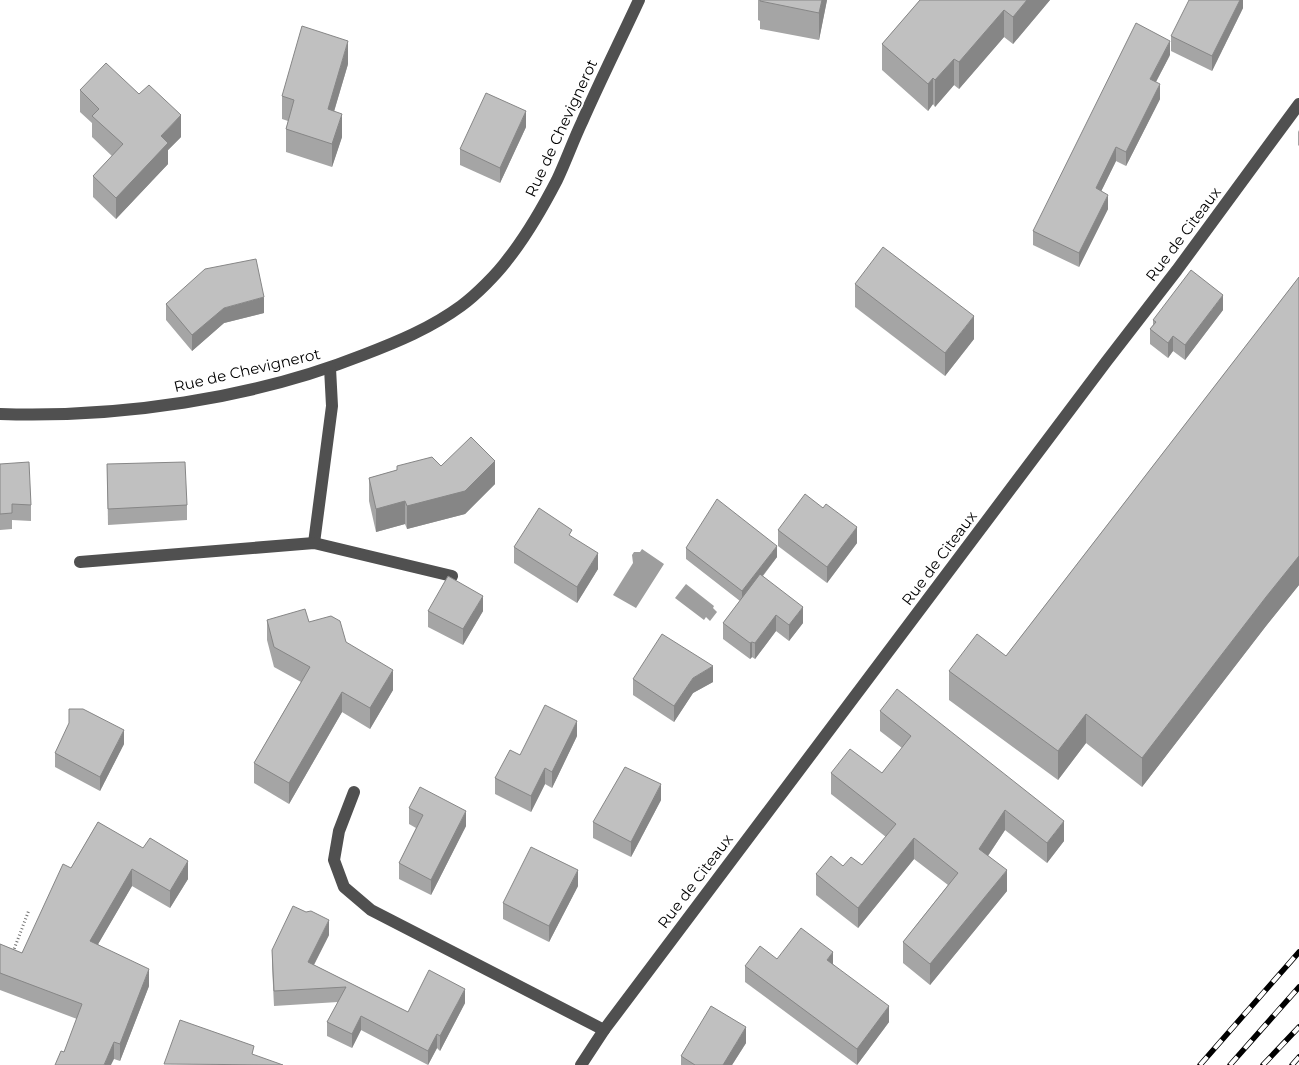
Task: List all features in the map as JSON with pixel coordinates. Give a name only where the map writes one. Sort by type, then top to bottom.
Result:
[{"type":"street","name":"Rue de Chevignerot","points":[[0,414],[92,412],[170,405],[233,394],[330,368],[383,348],[423,330],[462,305],[508,260],[534,220],[557,179],[639,0]]},
{"type":"street","name":"Rue de Citeaux","points":[[581,1065],[604,1030],[1177,270],[1299,104]]},
{"type":"street","points":[[314,543],[332,406],[330,368]]},
{"type":"street","points":[[80,562],[314,543],[452,576]]},
{"type":"street","points":[[354,792],[339,831],[334,860],[344,887],[371,910],[604,1030]]},
{"type":"path","points":[[10,960],[29,910]]},
{"type":"shaded area","points":[[642,549],[664,564],[636,608],[613,595],[633,563],[632,555],[634,552],[640,552]]},
{"type":"shaded area","points":[[686,584],[714,606],[713,608],[717,612],[710,621],[706,617],[704,620],[675,598]]},
{"type":"building","points":[[760,0],[822,0],[819,13]]},
{"type":"building","points":[[920,0],[1027,0],[1013,17],[1004,10],[959,62],[954,59],[935,80],[933,78],[928,84],[882,44]]},
{"type":"building","points":[[1189,0],[1240,0],[1212,56],[1171,36]]},
{"type":"building","points":[[1136,23],[1170,41],[1150,79],[1160,84],[1126,152],[1116,147],[1096,188],[1108,195],[1079,253],[1033,231]]},
{"type":"building","points":[[302,26],[348,41],[328,109],[342,114],[332,144],[286,129],[294,100],[282,96]]},
{"type":"building","points":[[106,63],[139,94],[149,85],[181,115],[161,136],[168,143],[116,198],[93,176],[123,144],[92,116],[99,109],[80,90]]},
{"type":"building","points":[[486,93],[526,111],[500,168],[460,149]]},
{"type":"building","points":[[883,247],[974,316],[945,353],[855,284]]},
{"type":"building","points":[[256,259],[264,297],[224,308],[192,335],[166,304],[205,269]]},
{"type":"building","points":[[1191,270],[1223,295],[1185,345],[1173,336],[1168,343],[1150,329],[1156,322],[1153,320]]},
{"type":"building","points":[[1299,277],[1299,556],[1142,758],[1086,714],[1058,751],[949,671],[977,634],[1006,656]]},
{"type":"building","points":[[471,437],[495,461],[465,491],[407,506],[405,501],[376,509],[369,478],[397,470],[397,466],[432,457],[441,466]]},
{"type":"building","points":[[29,462],[31,505],[12,504],[12,513],[0,514],[0,464]]},
{"type":"building","points":[[185,462],[187,505],[108,509],[107,464]]},
{"type":"building","points":[[805,494],[823,508],[826,504],[857,527],[827,567],[778,530]]},
{"type":"building","points":[[717,499],[777,546],[742,591],[686,548]]},
{"type":"building","points":[[539,508],[572,530],[569,535],[598,553],[577,587],[514,547]]},
{"type":"building","points":[[760,574],[803,607],[789,625],[776,615],[755,643],[750,643],[723,623]]},
{"type":"building","points":[[448,576],[483,596],[463,629],[428,611]]},
{"type":"building","points":[[305,609],[309,622],[331,616],[340,621],[346,642],[393,670],[370,708],[342,692],[289,783],[254,763],[310,667],[274,647],[267,620]]},
{"type":"building","points":[[662,634],[713,666],[693,678],[674,706],[633,679]]},
{"type":"building","points":[[897,689],[1064,821],[1047,843],[1005,810],[979,849],[1007,870],[930,964],[903,942],[958,873],[914,838],[858,908],[816,874],[831,856],[843,866],[851,857],[862,865],[896,824],[831,773],[850,749],[882,773],[911,736],[880,711]]},
{"type":"building","points":[[545,705],[577,721],[552,772],[545,768],[531,796],[495,778],[510,750],[520,755]]},
{"type":"building","points":[[69,709],[83,709],[124,730],[100,777],[55,753],[69,723]]},
{"type":"building","points":[[625,767],[661,784],[631,842],[593,822]]},
{"type":"building","points":[[420,787],[466,811],[431,880],[399,863],[423,815],[409,808]]},
{"type":"building","points":[[98,822],[143,848],[150,838],[188,861],[170,891],[132,869],[90,941],[149,969],[120,1044],[114,1042],[104,1065],[55,1065],[61,1051],[64,1052],[82,1004],[0,973],[0,944],[22,953],[63,864],[71,868]]},
{"type":"building","points":[[531,847],[578,870],[549,926],[503,903]]},
{"type":"building","points":[[293,906],[306,912],[311,911],[329,920],[308,962],[408,1012],[429,970],[465,989],[440,1036],[437,1034],[428,1051],[361,1016],[352,1034],[327,1022],[346,987],[274,991],[272,950]]},
{"type":"building","points":[[801,928],[833,952],[827,960],[889,1006],[857,1049],[745,966],[760,946],[777,959]]},
{"type":"building","points":[[711,1006],[746,1027],[723,1065],[695,1065],[681,1056]]},
{"type":"building","points":[[180,1020],[254,1046],[252,1054],[283,1065],[164,1064]]},
{"type":"railway","points":[[1200,1065],[1299,952]]},
{"type":"railway","points":[[1230,1065],[1299,987]]},
{"type":"railway","points":[[1263,1065],[1299,1027]]},
{"type":"railway","points":[[1292,1065],[1299,1057]]}]
